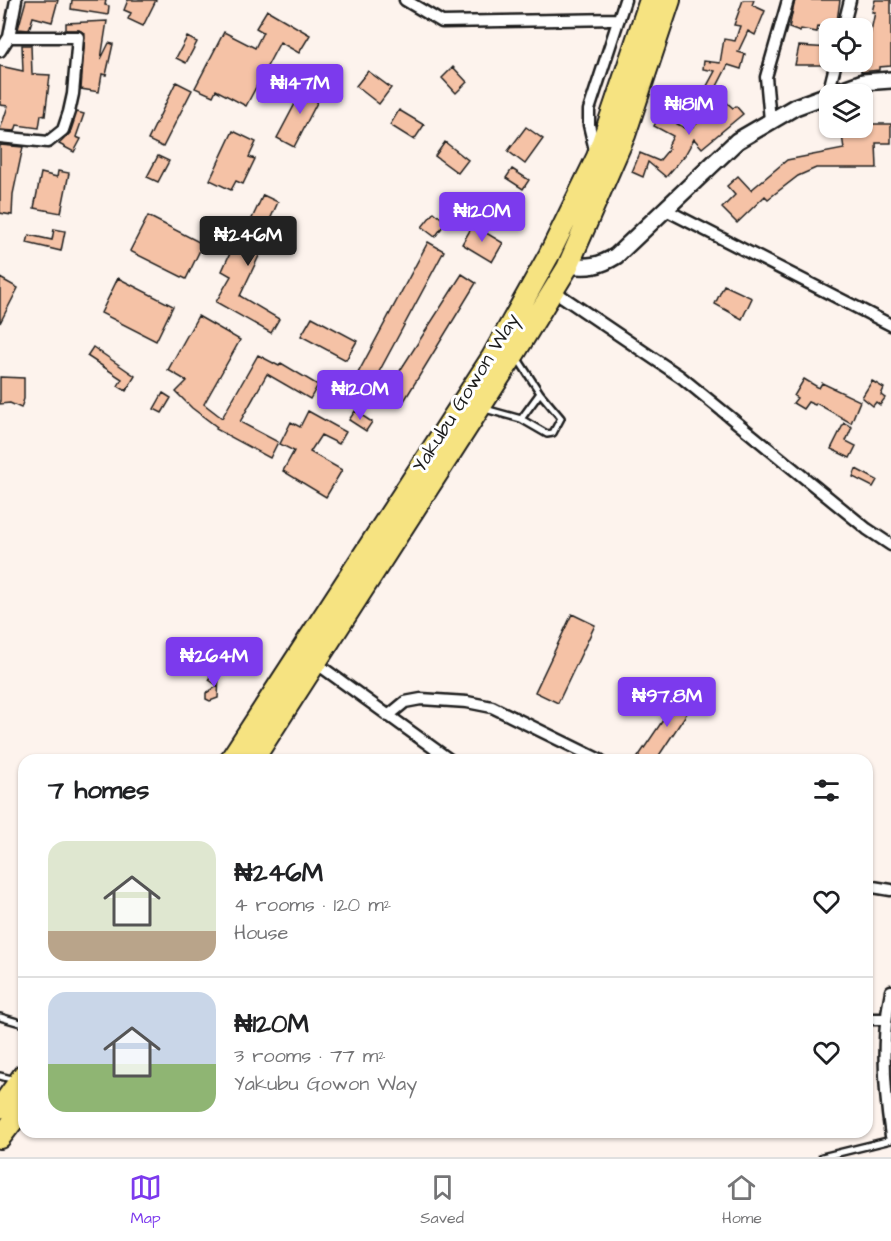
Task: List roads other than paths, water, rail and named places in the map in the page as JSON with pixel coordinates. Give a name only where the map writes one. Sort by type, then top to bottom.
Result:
[{"type":"highway","name":"Yakubu Gowon Way","points":[[234,754],[492,357],[557,241],[597,157],[650,0]]},
{"type":"highway","name":"Yakubu Gowon Way","points":[[257,754],[554,291],[568,265],[624,135],[670,0]]},
{"type":"highway","points":[[332,601],[349,611]]},
{"type":"highway","points":[[0,1108],[18,1083]]},
{"type":"highway","points":[[0,1138],[18,1115]]},
{"type":"street","points":[[0,51],[9,37],[16,0]]},
{"type":"street","points":[[405,0],[442,22],[619,20]]},
{"type":"street","points":[[597,157],[589,125],[589,110],[625,0]]},
{"type":"street","points":[[770,120],[766,77],[788,0]]},
{"type":"street","points":[[846,18],[850,0]]},
{"type":"street","points":[[0,137],[48,142],[63,130],[73,94],[78,37],[9,37]]},
{"type":"street","points":[[857,84],[891,80]]},
{"type":"street","points":[[568,265],[591,267],[602,265],[616,256],[737,141],[770,120],[819,98]]},
{"type":"street","points":[[666,210],[891,325]]},
{"type":"street","points":[[554,291],[681,377],[867,529],[891,545]]},
{"type":"street","points":[[316,663],[442,754]]},
{"type":"street","points":[[388,716],[405,702],[421,699],[483,705],[510,714],[588,754]]},
{"type":"street","points":[[873,887],[891,890]]},
{"type":"street","points":[[891,991],[885,1019],[888,1040],[891,1136]]},
{"type":"street","points":[[873,1019],[885,1019]]},
{"type":"lane","points":[[480,407],[521,419],[547,434],[553,433],[561,418],[540,393],[514,354]]},
{"type":"lane","points":[[521,419],[540,393]]},
{"type":"lane","points":[[0,1017],[18,1022]]},
{"type":"lane","points":[[0,1076],[18,1078]]},
{"type":"lane","points":[[822,1157],[891,1140]]}]
